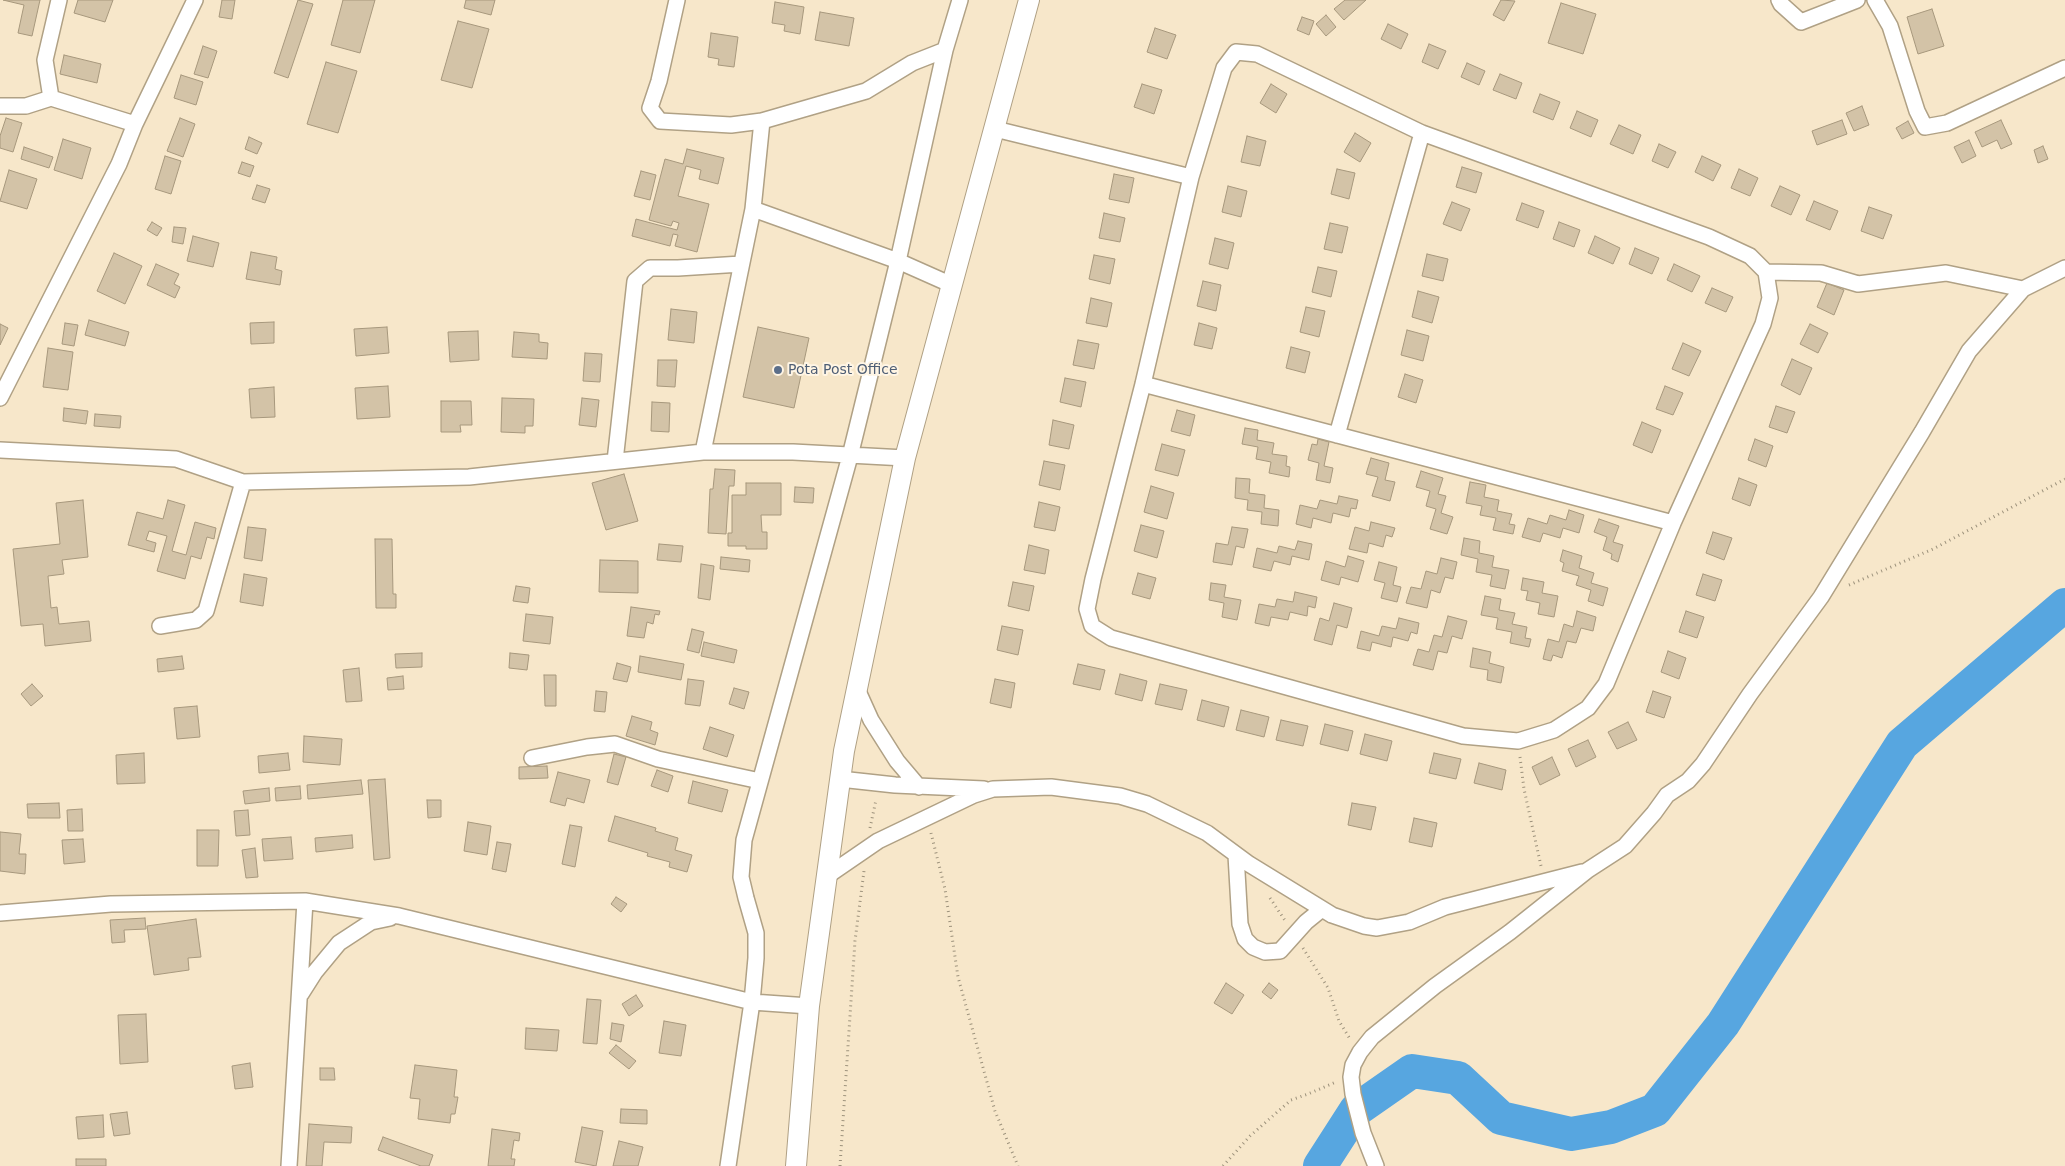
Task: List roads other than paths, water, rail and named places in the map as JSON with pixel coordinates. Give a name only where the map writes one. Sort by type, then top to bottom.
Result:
[{"type":"street","points":[[51,98],[45,60],[59,0]]},
{"type":"street","points":[[0,398],[119,164],[135,124],[195,0]]},
{"type":"street","points":[[677,0],[659,81],[650,108],[660,121],[731,125],[762,120],[866,91],[912,62],[946,50]]},
{"type":"street","points":[[728,1166],[752,1002],[756,933],[741,877],[744,840],[850,456],[898,261],[946,50],[960,0]]},
{"type":"street","points":[[796,1166],[809,1006],[840,779],[857,689],[905,458],[1029,0]]},
{"type":"street","points":[[1779,0],[1801,22],[1857,0]]},
{"type":"street","points":[[1875,0],[1890,26],[1917,111],[1925,127],[1947,123],[2065,68]]},
{"type":"street","points":[[1236,52],[1257,54],[1422,133],[1709,236],[1750,256],[1766,272],[1770,298],[1763,324],[1673,523],[1606,684],[1588,708],[1554,730],[1518,741],[1463,736],[1112,638],[1092,626],[1087,609],[1191,177],[1224,68],[1236,52]]},
{"type":"street","points":[[0,106],[26,106],[51,98],[135,124]]},
{"type":"street","points":[[703,452],[752,209],[762,120]]},
{"type":"street","points":[[995,129],[1191,177]]},
{"type":"street","points":[[1337,435],[1422,133]]},
{"type":"street","points":[[752,209],[898,261],[952,285]]},
{"type":"street","points":[[615,461],[635,281],[650,268],[741,264]]},
{"type":"street","points":[[1376,1166],[1356,1110],[1351,1077],[1352,1065],[1360,1052],[1372,1037],[1394,1019],[1510,932],[1588,870],[1625,846],[1667,795],[1688,781],[1703,764],[1766,672],[1821,597],[1969,351],[2023,289],[2064,268]]},
{"type":"street","points":[[1766,272],[1821,272],[1858,284],[1946,273],[2023,289]]},
{"type":"street","points":[[1142,384],[1673,523]]},
{"type":"street","points":[[0,450],[176,459],[243,482],[469,477],[703,452],[794,452],[905,458]]},
{"type":"street","points":[[160,626],[196,620],[206,611],[243,482]]},
{"type":"street","points":[[857,689],[872,720],[896,761],[919,787]]},
{"type":"street","points":[[532,758],[587,746],[615,744],[658,759],[760,781]]},
{"type":"street","points":[[840,779],[919,787],[993,789],[1051,787],[1120,796],[1147,804],[1207,833],[1236,855],[1332,915],[1364,926],[1377,928],[1409,922],[1445,907],[1588,870]]},
{"type":"street","points":[[827,876],[878,841],[974,795],[993,789]]},
{"type":"street","points":[[1236,855],[1240,924],[1246,939],[1253,946],[1265,952],[1280,951],[1306,922],[1322,909]]},
{"type":"street","points":[[0,913],[111,904],[306,901],[399,916],[752,1002],[809,1006]]},
{"type":"street","points":[[289,1166],[306,901]]},
{"type":"street","points":[[300,996],[339,943],[371,922],[399,916]]},
{"type":"waterway","points":[[1320,1166],[1356,1110],[1412,1071],[1458,1078],[1501,1118],[1571,1134],[1611,1127],[1655,1110],[1723,1024],[1902,744],[2065,605]]},
{"type":"place","name":"Pota Post Office","points":[[778,370]]}]
